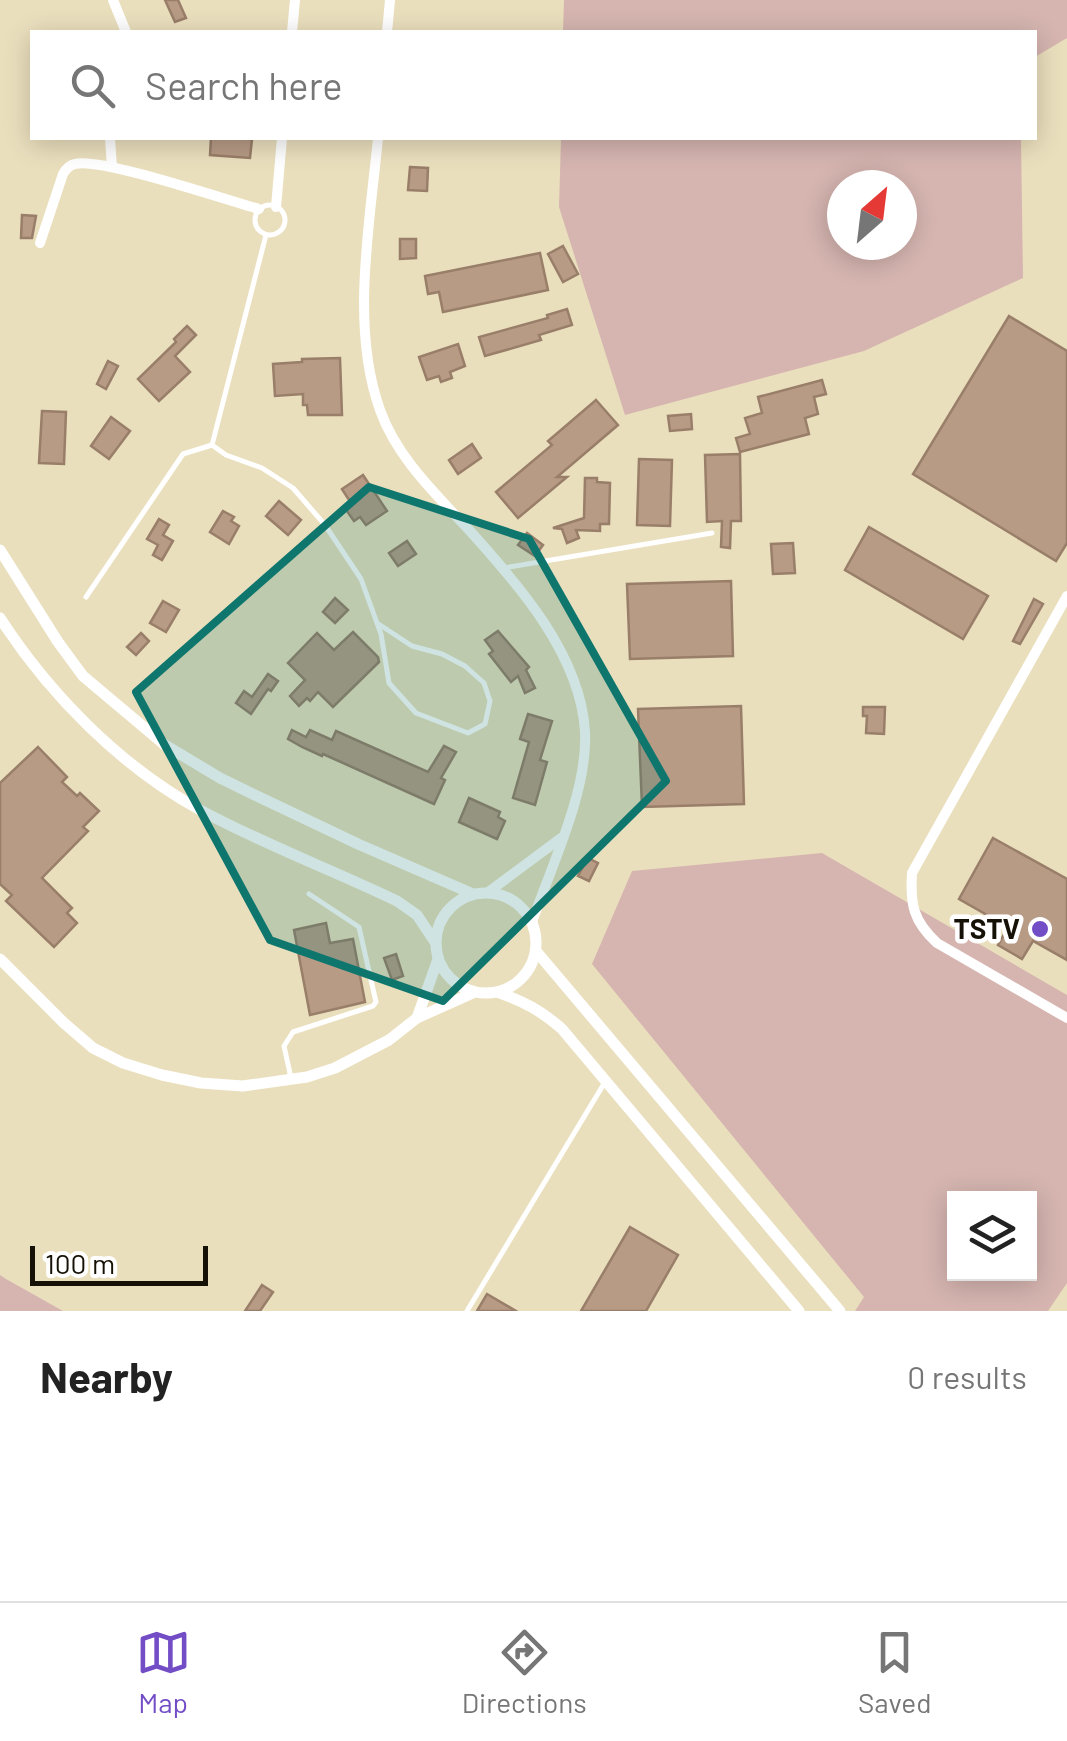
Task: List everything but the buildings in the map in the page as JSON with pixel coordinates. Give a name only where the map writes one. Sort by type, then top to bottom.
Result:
[{"type":"street","points":[[113,0],[125,30]]},
{"type":"street","points":[[292,30],[295,0]]},
{"type":"street","points":[[387,30],[390,0]]},
{"type":"street","points":[[110,140],[112,167]]},
{"type":"street","points":[[276,206],[282,140]]},
{"type":"street","points":[[378,140],[365,330],[380,410],[396,444],[418,475],[504,568],[559,644],[577,694],[585,732],[576,797],[532,922]]},
{"type":"street","points":[[40,244],[62,174],[76,163],[112,167],[259,209]]},
{"type":"street","points":[[0,550],[84,676],[165,745],[233,785],[358,844],[480,893],[513,900],[524,909],[532,922],[536,951],[523,978],[497,992]]},
{"type":"street","points":[[1067,596],[912,873],[911,890],[916,917],[937,943],[1067,1018]]},
{"type":"street","points":[[0,618],[57,696],[144,772],[200,810],[397,900],[417,915],[435,942]]},
{"type":"street","points":[[562,837],[480,893],[458,900],[446,911],[435,942],[438,959],[459,986],[524,1001],[562,1030],[799,1311]]},
{"type":"street","points":[[536,951],[840,1311]]},
{"type":"street","points":[[0,958],[93,1048],[123,1063],[201,1083],[243,1086],[291,1080],[335,1068],[389,1040],[417,1018],[475,992]]},
{"type":"street","points":[[417,1018],[438,959]]},
{"type":"lane","points":[[276,206],[284,216],[283,226],[276,234],[266,234],[257,228],[254,218],[259,209],[276,206]]},
{"type":"lane","points":[[212,446],[266,234]]},
{"type":"lane","points":[[86,598],[183,454],[212,446],[262,468],[292,488],[324,525],[361,579],[377,623],[390,683],[416,713],[468,733],[485,724],[490,701],[484,683],[466,666],[412,646],[377,623]]},
{"type":"lane","points":[[504,568],[712,533]]},
{"type":"lane","points":[[291,1080],[284,1046],[293,1032],[376,1002],[359,927],[309,894]]},
{"type":"lane","points":[[467,1311],[605,1082]]},
{"type":"highlighted area","points":[[369,487],[529,539],[666,781],[443,1001],[270,940],[136,692]]},
{"type":"shaded area","points":[[564,0],[1067,0],[1067,38],[1037,56],[1037,30],[563,30]]},
{"type":"shaded area","points":[[561,140],[1021,140],[1023,278],[864,351],[625,415],[559,207]]},
{"type":"shaded area","points":[[822,853],[1067,995],[1067,1283],[1048,1311],[855,1311],[864,1297],[592,964],[632,871]]},
{"type":"shaded area","points":[[0,1275],[6,1279],[63,1311],[0,1311]]},
{"type":"place","name":"TSTV","points":[[1040,929]]}]
